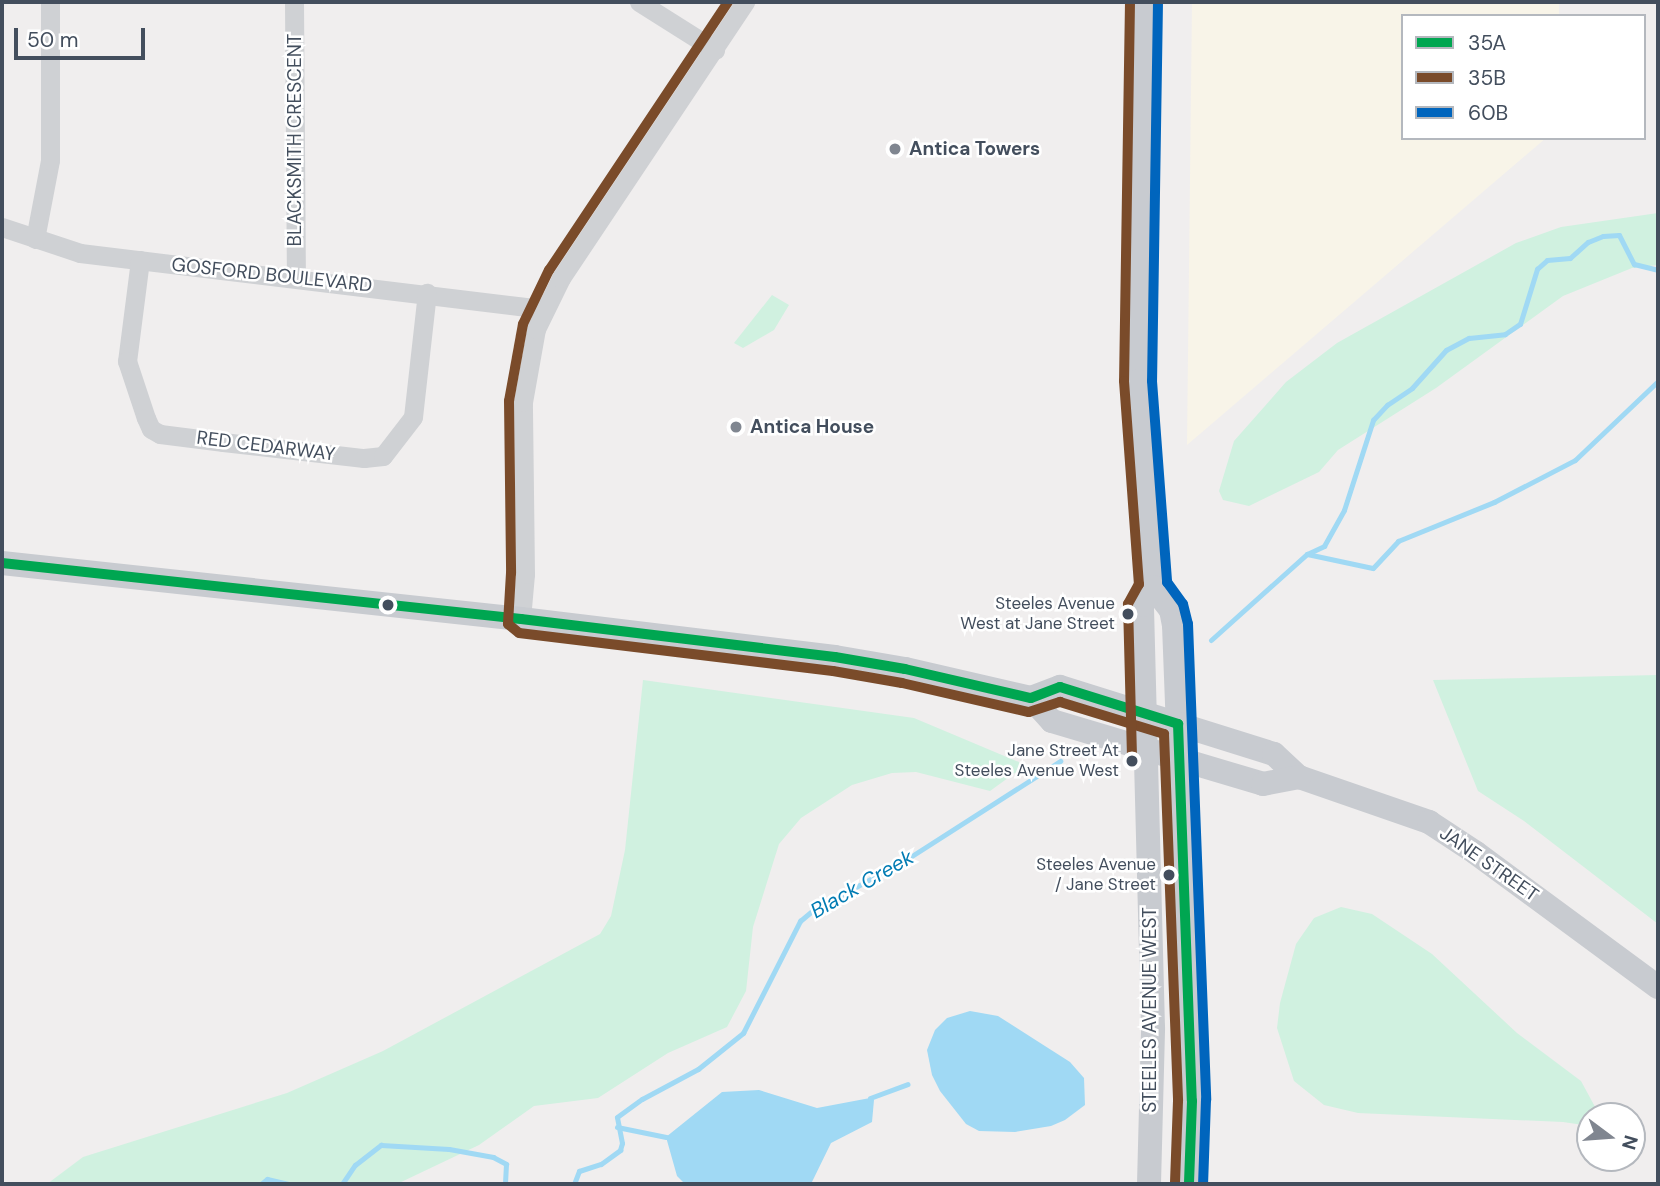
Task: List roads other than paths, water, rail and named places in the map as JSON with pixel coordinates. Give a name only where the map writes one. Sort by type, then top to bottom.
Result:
[{"type":"main road","name":"STEELES AVENUE WEST","points":[[1144,2],[1138,381],[1153,586],[1171,610],[1174,625],[1192,1101],[1189,1184]]},
{"type":"main road","name":"JANE STREET","points":[[2,563],[521,619],[835,657],[905,669],[1031,698],[1060,687],[1274,754],[1299,777],[1429,822],[1488,861],[1658,987]]},
{"type":"main road","name":"STEELES AVENUE WEST","points":[[1149,1184],[1153,1028],[1142,605],[1153,586]]},
{"type":"main road","points":[[1031,698],[1052,721],[1263,784],[1299,777]]},
{"type":"street","points":[[35,239],[50,160],[50,2]]},
{"type":"street","name":"BLACKSMITH CRESCENT","points":[[294,2],[296,278]]},
{"type":"street","points":[[639,2],[715,50]]},
{"type":"street","points":[[521,619],[525,574],[523,402],[536,329],[561,278],[745,2]]},
{"type":"street","name":"GOSFORD BOULEVARD","points":[[2,227],[80,253],[545,309]]},
{"type":"street","name":"RED CEDARWAY","points":[[140,260],[127,361],[151,429],[160,434],[223,442],[364,458],[383,456],[413,417],[427,293]]},
{"type":"water","points":[[970,1011],[998,1016],[1070,1062],[1084,1078],[1085,1105],[1065,1120],[1051,1126],[1015,1132],[979,1131],[966,1124],[940,1091],[932,1075],[927,1050],[935,1030],[947,1018]]},
{"type":"water","points":[[759,1090],[817,1108],[870,1098],[874,1100],[872,1122],[831,1143],[811,1184],[685,1184],[677,1176],[666,1137],[722,1092]]},
{"type":"waterway","name":"Black Creek","points":[[1211,640],[1307,554],[1324,546],[1344,510],[1373,420],[1387,405],[1412,388],[1446,350],[1469,338],[1505,334],[1520,324],[1537,269],[1547,260],[1570,258],[1588,242],[1603,236],[1619,235],[1634,264],[1658,270]]},
{"type":"waterway","points":[[1307,554],[1373,568],[1398,541],[1494,502],[1575,460],[1658,381]]},
{"type":"waterway","name":"Black Creek","points":[[574,1184],[579,1171],[601,1164],[620,1150],[622,1143],[617,1117],[642,1099],[698,1069],[743,1033],[800,921],[812,911],[907,859],[1060,761]]},
{"type":"waterway","points":[[870,1098],[908,1084]]},
{"type":"waterway","points":[[617,1127],[666,1137]]},
{"type":"waterway","name":"Black Creek","points":[[342,1184],[355,1165],[381,1145],[449,1149],[493,1157],[506,1164],[505,1184]]},
{"type":"waterway","name":"Black Creek","points":[[261,1184],[267,1179],[289,1184]]},
{"type":"place","name":"Antica Towers","points":[[895,149]]},
{"type":"place","name":"Antica House","points":[[736,427]]},
{"type":"place","name":"Steeles Avenue West at Jane Street","points":[[1128,614]]},
{"type":"place","name":"Jane Street At Steeles Avenue West","points":[[1132,761]]},
{"type":"place","name":"Steeles Avenue / Jane Street","points":[[1169,875]]}]
